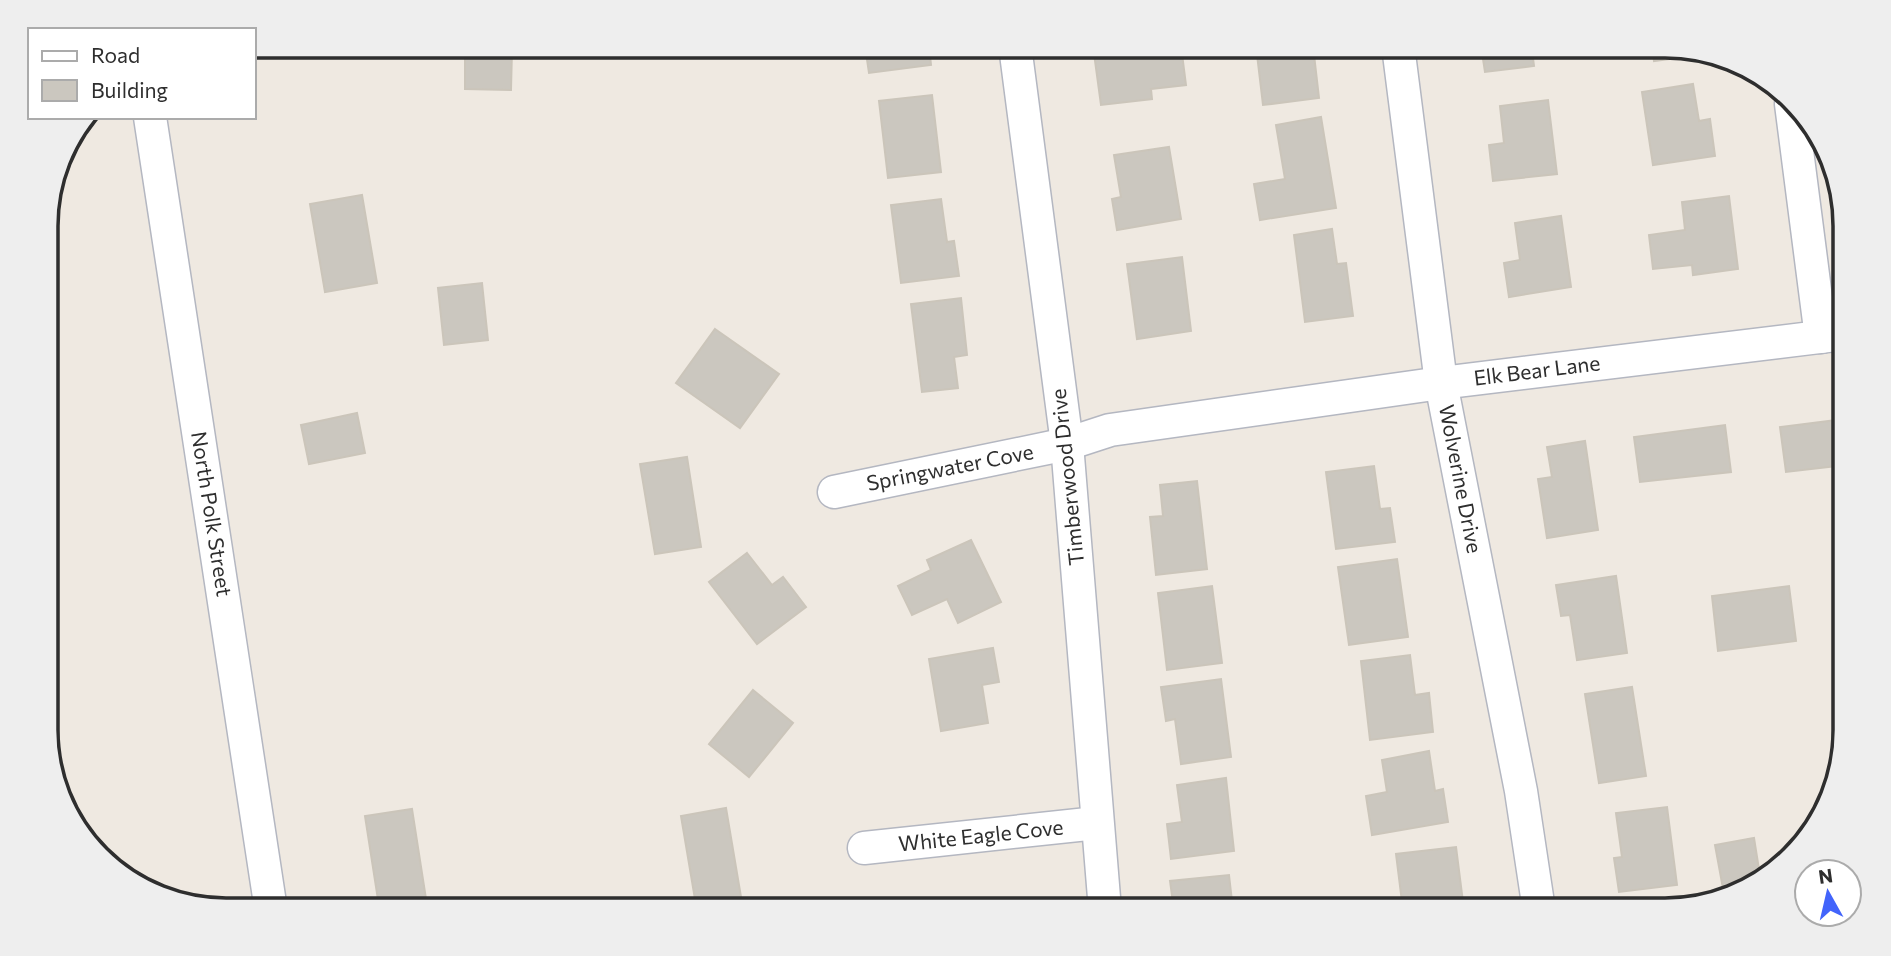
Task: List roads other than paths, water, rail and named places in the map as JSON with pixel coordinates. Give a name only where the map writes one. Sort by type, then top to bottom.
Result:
[{"type":"street","name":"Timberwood Drive","points":[[1017,58],[1067,444],[1104,898]]},
{"type":"street","name":"Wolverine Drive","points":[[1400,58],[1441,383],[1521,792],[1537,898]]},
{"type":"street","points":[[1793,117],[1833,336]]},
{"type":"street","name":"North Polk Street","points":[[150,119],[269,898]]},
{"type":"street","name":"Elk Bear Lane","points":[[1067,444],[1110,430],[1441,383],[1833,336]]},
{"type":"street","name":"Springwater Cove","points":[[834,492],[1067,444]]},
{"type":"street","name":"White Eagle Cove","points":[[864,848],[1097,823]]}]
